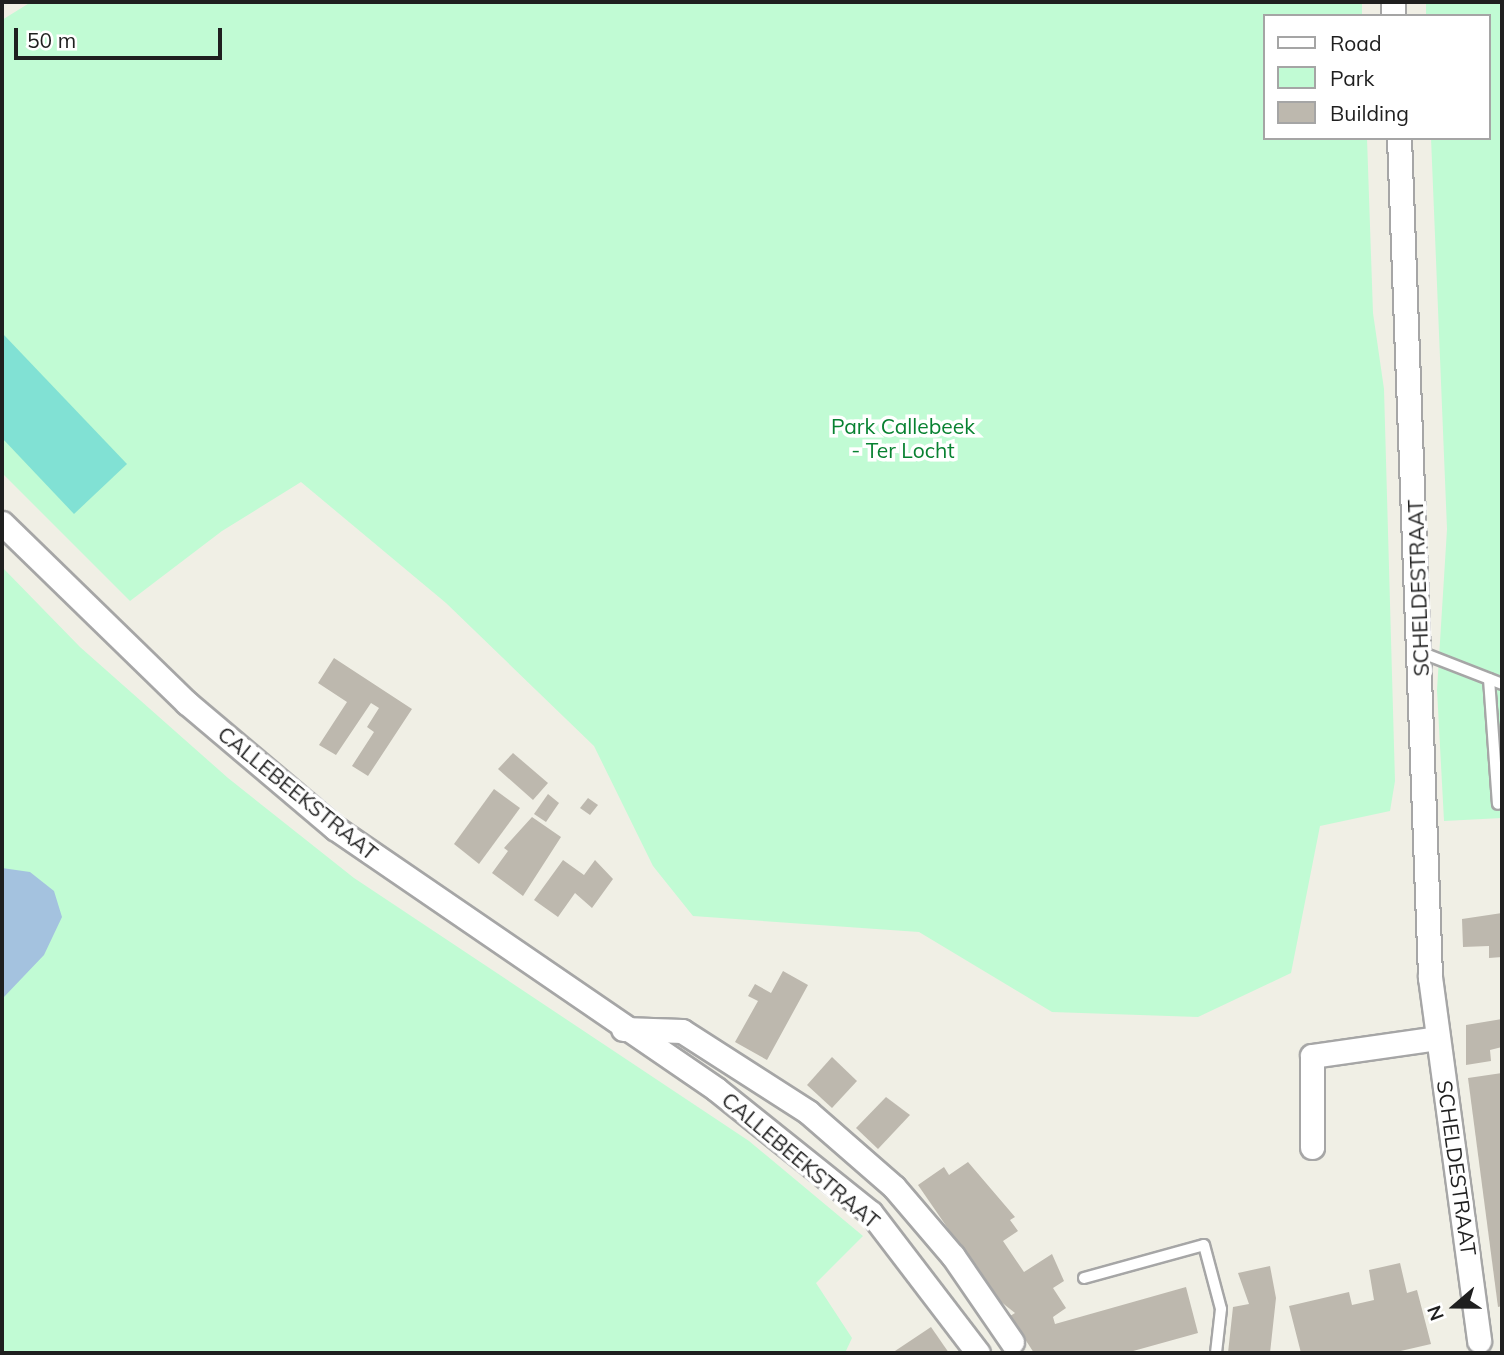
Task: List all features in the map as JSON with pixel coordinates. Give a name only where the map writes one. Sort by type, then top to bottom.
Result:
[{"type":"street","name":"SCHELDESTRAAT","points":[[1399,140],[1430,977],[1480,1349]]},
{"type":"street","name":"CALLEBEEKSTRAAT","points":[[2,523],[252,761],[335,828],[623,1029],[716,1089],[871,1213],[978,1353]]},
{"type":"street","name":"CALLEBEEKSTRAAT","points":[[623,1029],[682,1031],[808,1112],[894,1187],[953,1256],[1012,1342]]},
{"type":"street","points":[[1312,1147],[1312,1056],[1438,1038]]},
{"type":"lane","points":[[1420,652],[1502,684]]},
{"type":"lane","points":[[1489,679],[1498,804]]},
{"type":"lane","points":[[1084,1278],[1204,1245],[1221,1309],[1216,1353]]},
{"type":"green space","name":"Park Callebeek - Ter Locht","points":[[31,2],[1362,2],[1362,14],[1262,14],[1262,140],[1367,140],[1373,313],[1384,389],[1395,781],[1390,811],[1320,826],[1291,973],[1198,1017],[1052,1012],[919,932],[693,916],[653,866],[594,746],[446,603],[301,482],[222,531],[130,601],[2,473],[2,20]]},
{"type":"green space","points":[[1426,2],[1502,2],[1502,818],[1444,821],[1437,690],[1447,529],[1431,140],[1490,140],[1490,14],[1426,14]]},
{"type":"green space","points":[[2,567],[80,647],[228,778],[354,878],[749,1141],[863,1236],[816,1283],[852,1338],[845,1353],[2,1353]]},
{"type":"shaded area","points":[[4,335],[127,464],[74,514],[2,438]]},
{"type":"shaded area","points":[[2,868],[30,872],[54,891],[62,917],[44,955],[3,998],[2,1014]]},
{"type":"building","points":[[334,658],[412,709],[368,776],[352,766],[374,732],[367,727],[379,708],[371,703],[336,755],[319,745],[347,702],[318,683]]},
{"type":"building","points":[[513,753],[548,783],[533,800],[498,769]]},
{"type":"building","points":[[494,789],[520,808],[479,864],[454,844]]},
{"type":"building","points":[[548,794],[559,803],[546,822],[534,814]]},
{"type":"building","points":[[588,798],[598,805],[590,815],[580,808]]},
{"type":"building","points":[[532,817],[561,837],[523,896],[492,873],[508,851],[504,848]]},
{"type":"building","points":[[563,860],[584,875],[595,860],[613,879],[592,908],[575,893],[558,917],[534,900]]},
{"type":"building","points":[[1502,913],[1502,957],[1489,958],[1489,946],[1463,947],[1462,919]]},
{"type":"building","points":[[783,971],[808,985],[767,1060],[735,1042],[758,1001],[748,996],[755,984],[771,993]]},
{"type":"building","points":[[1502,1019],[1502,1047],[1490,1050],[1491,1061],[1466,1065],[1466,1025]]},
{"type":"building","points":[[832,1057],[857,1081],[832,1108],[807,1085]]},
{"type":"building","points":[[1502,1073],[1502,1306],[1498,1307],[1468,1078]]},
{"type":"building","points":[[886,1097],[910,1115],[878,1149],[856,1128]]},
{"type":"building","points":[[968,1162],[1015,1217],[1010,1220],[1018,1231],[1003,1241],[1024,1272],[1052,1254],[1064,1281],[1053,1288],[1066,1308],[1053,1317],[1055,1324],[1186,1287],[1198,1333],[1126,1353],[1034,1353],[1010,1316],[1015,1313],[995,1297],[918,1185],[944,1167],[949,1175]]},
{"type":"building","points":[[1400,1263],[1407,1293],[1417,1290],[1431,1344],[1392,1353],[1301,1353],[1289,1306],[1349,1292],[1352,1305],[1374,1300],[1369,1270]]},
{"type":"building","points":[[1270,1266],[1276,1298],[1270,1353],[1228,1353],[1233,1307],[1249,1304],[1238,1273]]},
{"type":"building","points":[[931,1327],[949,1353],[892,1353]]}]
